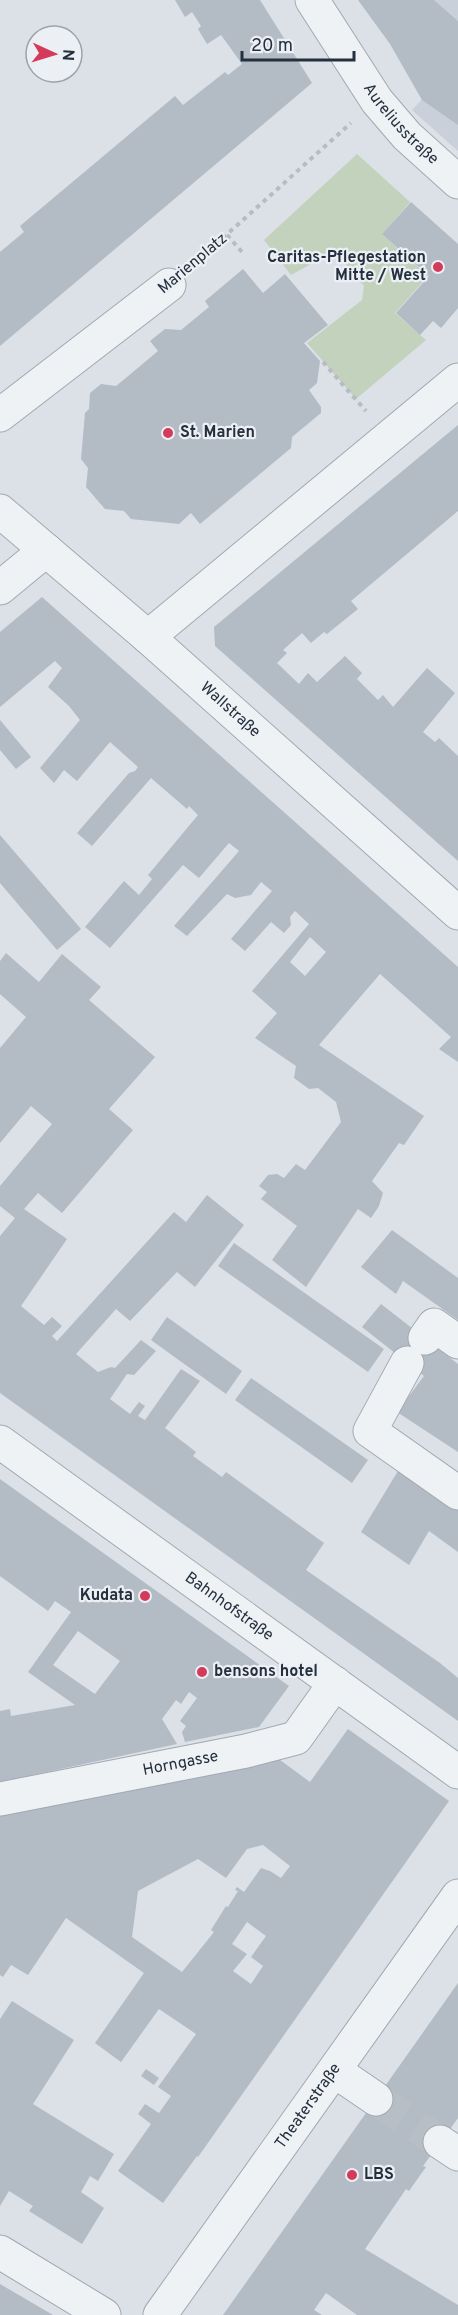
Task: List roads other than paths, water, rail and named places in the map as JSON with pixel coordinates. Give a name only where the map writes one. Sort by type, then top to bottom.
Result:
[{"type":"street","name":"Aureliusstraße","points":[[312,0],[376,101],[406,136],[458,182]]},
{"type":"street","name":"Marienplatz","points":[[0,415],[169,285]]},
{"type":"street","points":[[148,637],[458,380]]},
{"type":"street","name":"Wallstraße","points":[[0,511],[148,637],[458,913]]},
{"type":"street","points":[[0,588],[46,550]]},
{"type":"street","points":[[458,1342],[434,1325],[416,1350],[370,1431],[458,1493]]},
{"type":"street","name":"Bahnhofstraße","points":[[0,1442],[458,1772]]},
{"type":"street","name":"Horngasse","points":[[0,1799],[246,1751],[296,1738],[334,1683]]},
{"type":"street","name":"Theaterstraße","points":[[160,2315],[458,1896]]},
{"type":"street","points":[[335,2071],[376,2099]]},
{"type":"street","points":[[0,2252],[104,2315]]},
{"type":"tunnel","points":[[376,2099],[440,2142]]},
{"type":"place","name":"Caritas-Pflegestation Mitte / West","points":[[438,267]]},
{"type":"place","name":"St. Marien","points":[[168,433]]},
{"type":"place","name":"Kudata","points":[[145,1596]]},
{"type":"place","name":"bensons hotel","points":[[202,1672]]},
{"type":"place","name":"LBS","points":[[352,2175]]}]
